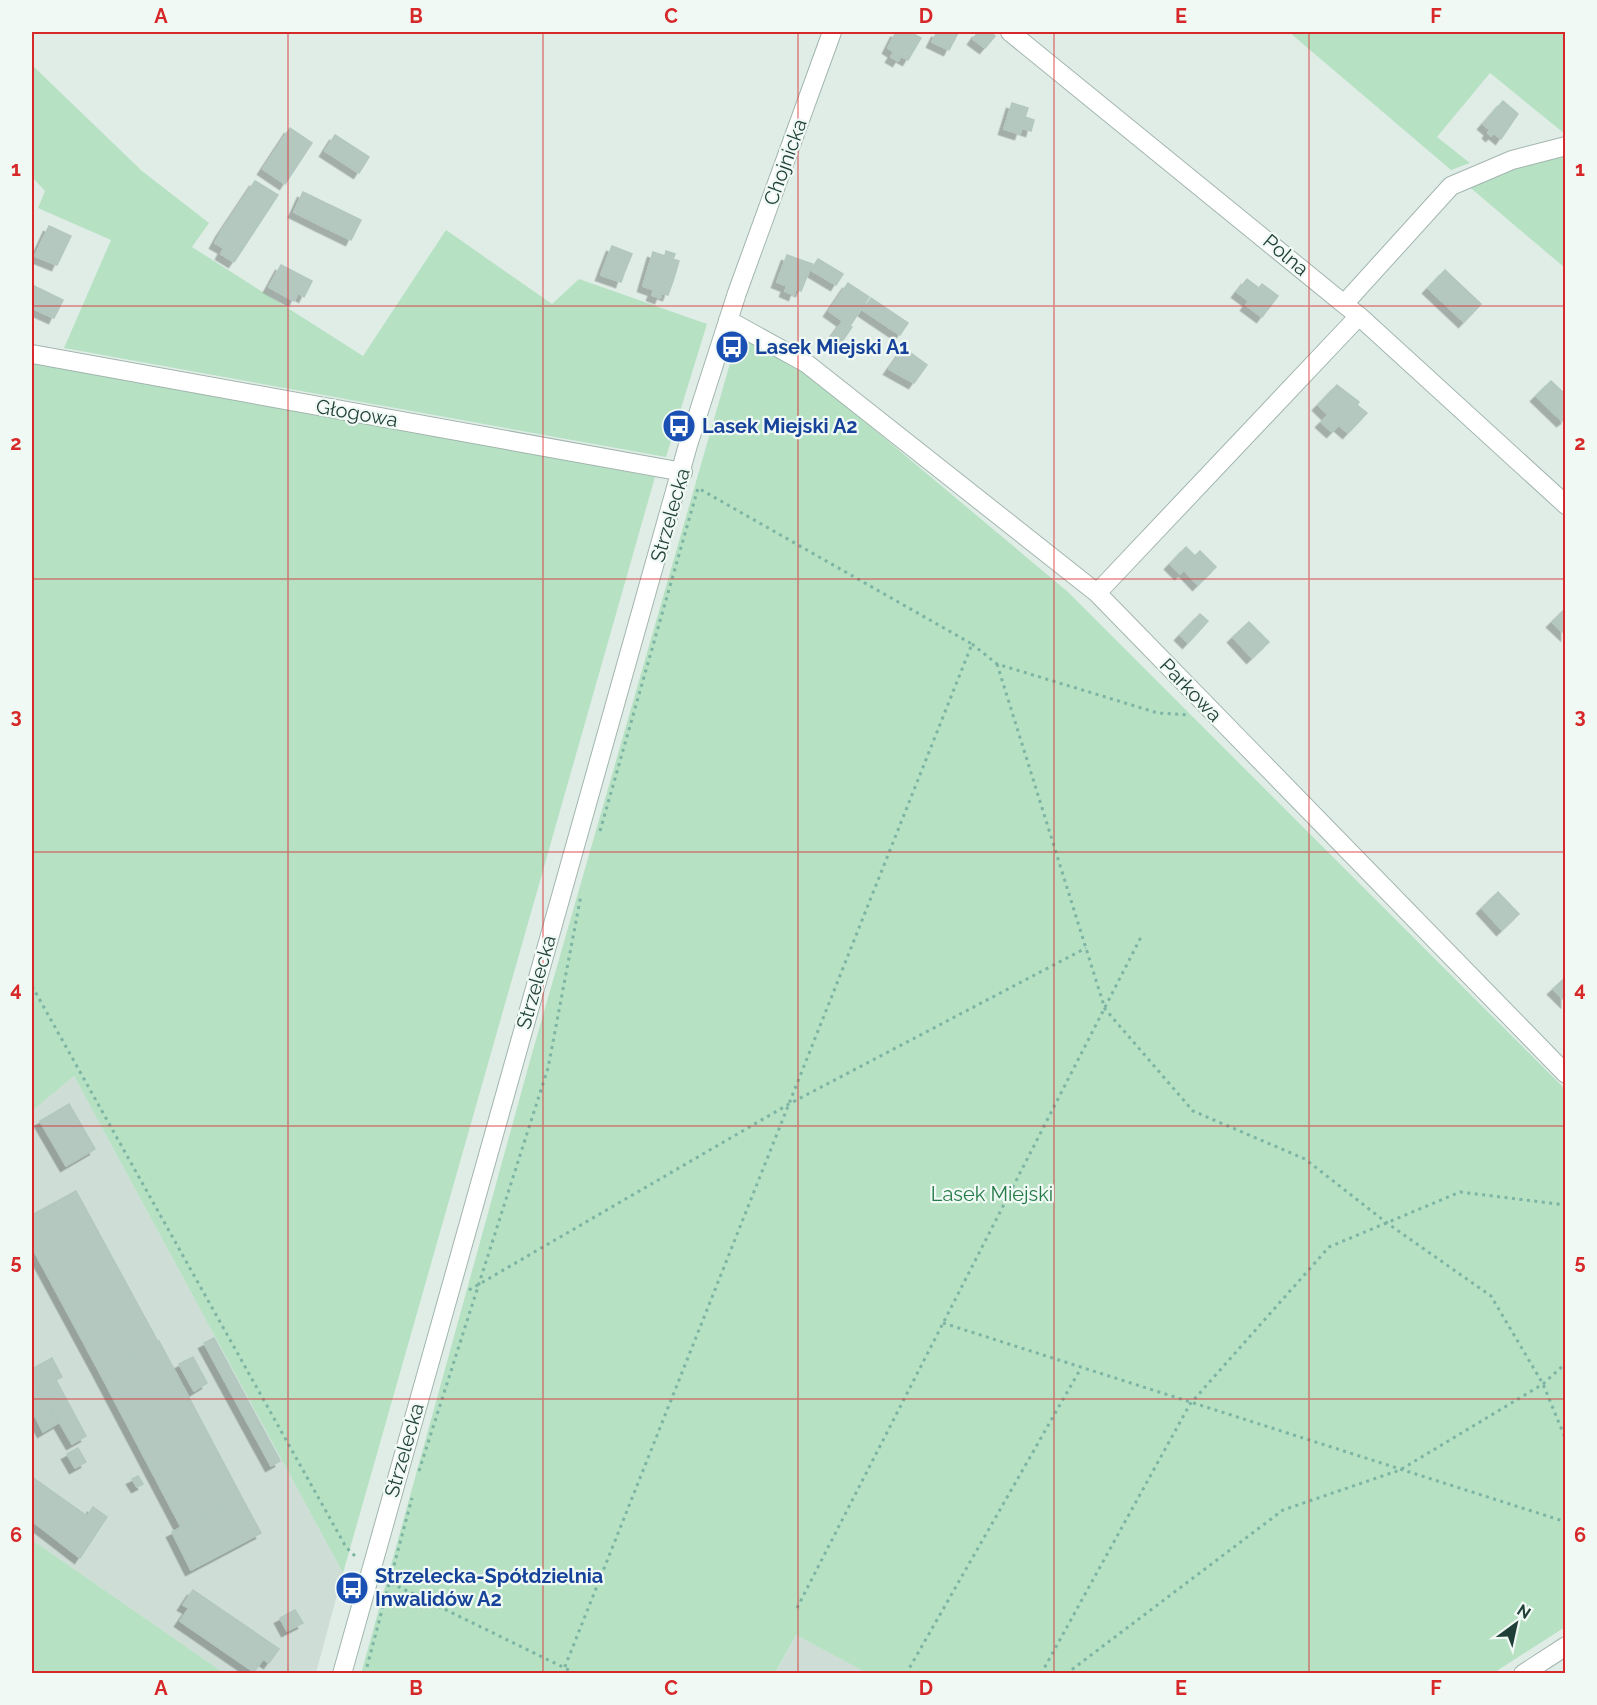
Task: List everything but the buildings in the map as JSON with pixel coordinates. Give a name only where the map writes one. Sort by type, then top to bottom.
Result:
[{"type":"street","name":"Chojnicka","points":[[737,293],[832,32]]},
{"type":"street","name":"Polna","points":[[1010,32],[1344,303]]},
{"type":"street","points":[[1566,146],[1512,160],[1452,186],[1344,303],[1566,505]]},
{"type":"street","name":"Strzelecka","points":[[342,1674],[683,472],[688,445],[737,293]]},
{"type":"street","points":[[1097,593],[1359,316]]},
{"type":"street","name":"Parkowa","points":[[728,320],[806,363],[1097,593],[1566,1074]]},
{"type":"street","name":"Głogowa","points":[[32,354],[683,472]]},
{"type":"street","points":[[1524,1674],[1566,1646]]},
{"type":"path","points":[[599,833],[698,488],[972,644],[997,664],[1158,714],[1215,716]]},
{"type":"path","points":[[562,1674],[972,644]]},
{"type":"path","points":[[997,664],[1105,1009],[1193,1111],[1305,1160],[1491,1296],[1543,1384],[1566,1440]]},
{"type":"path","points":[[419,1473],[548,1068],[582,891]]},
{"type":"path","points":[[797,1608],[1141,937]]},
{"type":"path","points":[[446,1303],[789,1104],[1086,948]]},
{"type":"path","points":[[32,986],[346,1547],[369,1575],[390,1583],[577,1674]]},
{"type":"path","points":[[1041,1674],[1190,1404],[1329,1247],[1460,1192],[1566,1205]]},
{"type":"path","points":[[943,1323],[1190,1404],[1566,1522]]},
{"type":"path","points":[[1066,1674],[1283,1510],[1400,1470],[1543,1384],[1566,1363]]},
{"type":"path","points":[[906,1674],[1081,1368]]},
{"type":"path","points":[[365,1674],[412,1496]]},
{"type":"shaded area","points":[[74,1076],[343,1573],[316,1673],[224,1673],[32,1540],[32,1111]]},
{"type":"shaded area","points":[[796,1635],[867,1673],[775,1674]]},
{"type":"green space","points":[[1289,32],[1565,32],[1565,134],[1490,73],[1437,137],[1470,163],[1451,170]]},
{"type":"green space","points":[[32,65],[142,171],[209,223],[192,247],[363,356],[446,230],[552,304],[579,279],[707,324],[666,457],[64,348],[111,240],[38,208],[45,191],[32,177]]},
{"type":"green space","points":[[1565,154],[1565,268],[1466,184]]},
{"type":"green space","name":"Lasek Miejski","points":[[739,332],[802,369],[1068,592],[1565,1089],[1565,1627],[1492,1674],[867,1673],[796,1635],[775,1673],[361,1674],[531,1057]]},
{"type":"green space","points":[[32,359],[655,477],[343,1573],[74,1076],[32,1111]]},
{"type":"green space","points":[[32,1540],[224,1673],[32,1673]]},
{"type":"place","name":"Lasek Miejski A1","points":[[732,347]]},
{"type":"place","name":"Lasek Miejski A2","points":[[679,426]]},
{"type":"place","name":"Strzelecka-Spółdzielnia Inwalidów A2","points":[[352,1588]]}]
